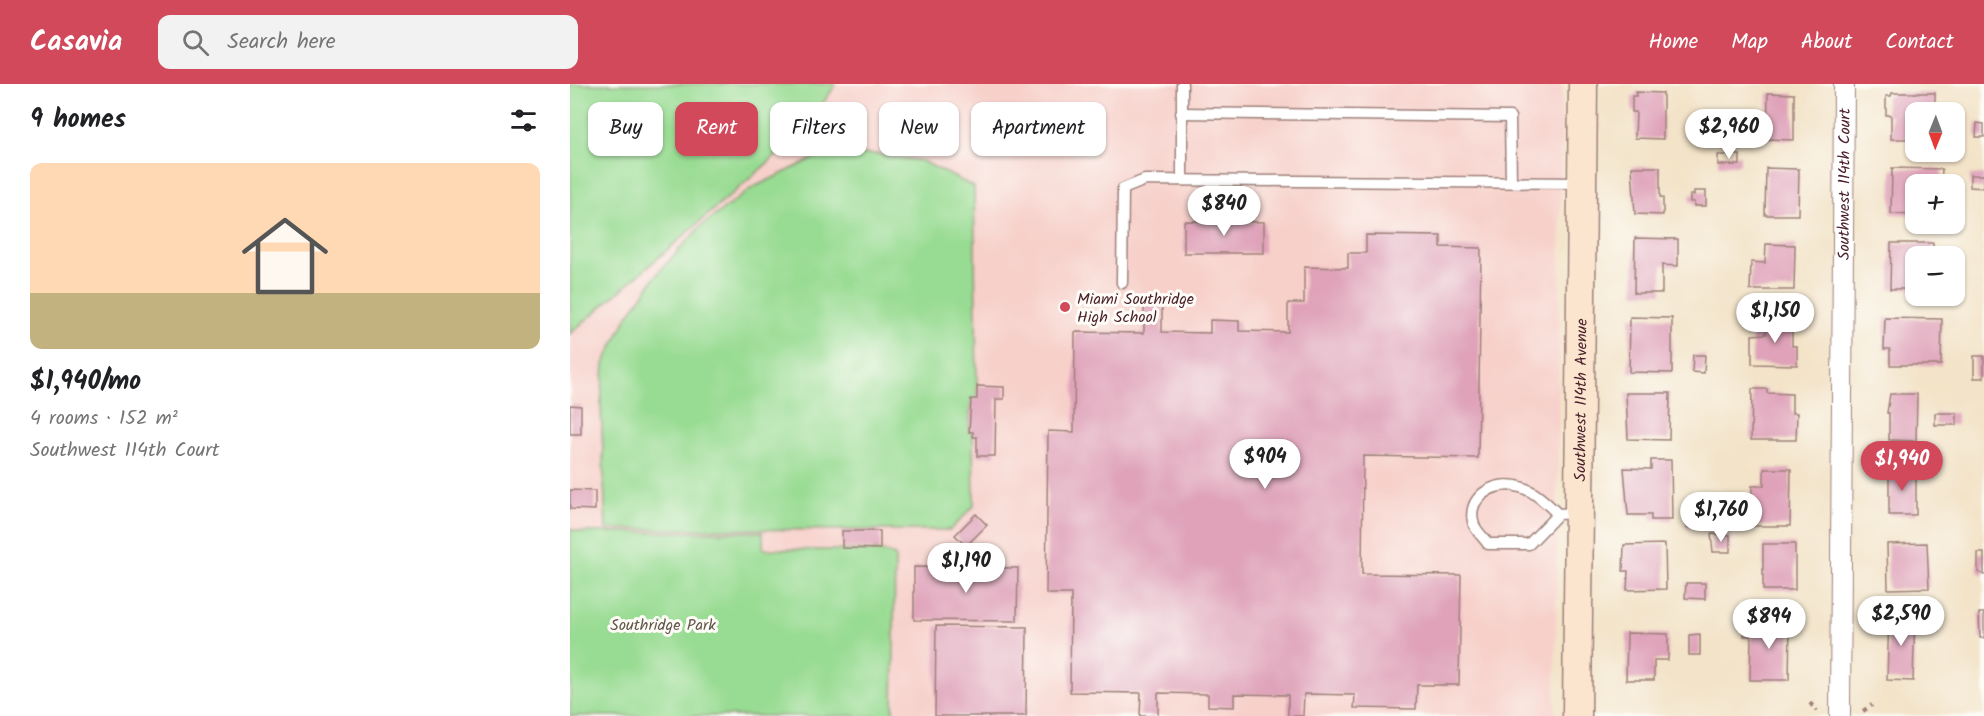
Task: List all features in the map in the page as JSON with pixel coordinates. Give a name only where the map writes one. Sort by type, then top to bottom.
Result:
[{"type":"street","name":"Southwest 114th Avenue","points":[[1577,716],[1569,513],[1582,183],[1583,84]]},
{"type":"street","name":"Southwest 114th Court","points":[[1840,716],[1844,84]]},
{"type":"lane","points":[[1182,84],[1182,180]]},
{"type":"lane","points":[[1181,113],[1510,117],[1510,182]]},
{"type":"lane","points":[[1122,283],[1123,189],[1145,180],[1582,183]]},
{"type":"lane","points":[[1514,485],[1532,491],[1569,513],[1529,544],[1506,546],[1488,544],[1475,527],[1472,514],[1478,498],[1488,488],[1514,485]]},
{"type":"path","points":[[1810,703],[1816,711]]},
{"type":"path","points":[[1863,711],[1872,705]]},
{"type":"shaded area","name":"Miami Southridge High School","points":[[570,84],[1562,84],[1555,716],[893,716],[894,556],[881,551],[763,549],[763,532],[581,532],[570,529]]},
{"type":"green space","points":[[570,84],[833,84],[835,86],[824,102],[770,102],[770,156],[776,156],[570,334]]},
{"type":"green space","points":[[867,154],[922,161],[974,187],[977,399],[971,400],[969,432],[973,432],[974,506],[950,530],[606,529],[601,404],[604,364],[626,319],[658,273],[700,227],[752,188],[819,156],[867,156]]},
{"type":"green space","name":"Southridge Park","points":[[570,529],[581,532],[763,532],[763,549],[881,551],[895,556],[893,716],[570,716]]},
{"type":"building","points":[[1636,92],[1663,93],[1663,139],[1635,138],[1636,112],[1632,112],[1632,96],[1636,96]]},
{"type":"building","points":[[1768,93],[1794,94],[1794,140],[1767,139]]},
{"type":"building","points":[[1892,93],[1935,93],[1935,102],[1905,102],[1905,139],[1891,139],[1891,115],[1886,115],[1886,96],[1891,96]]},
{"type":"building","points":[[1977,123],[1984,124],[1984,137],[1976,137]]},
{"type":"building","points":[[1718,155],[1740,155],[1740,165],[1718,165]]},
{"type":"building","points":[[1632,167],[1660,167],[1660,197],[1663,198],[1663,215],[1635,214]]},
{"type":"building","points":[[1766,168],[1799,169],[1798,215],[1765,215]]},
{"type":"building","points":[[1892,168],[1942,169],[1942,174],[1905,174],[1905,215],[1891,214]]},
{"type":"building","points":[[1970,175],[1984,175],[1984,188],[1970,187]]},
{"type":"building","points":[[1694,191],[1706,191],[1706,206],[1694,206],[1694,202],[1690,202],[1690,195],[1694,195]]},
{"type":"building","points":[[1184,221],[1264,222],[1264,253],[1184,253]]},
{"type":"building","points":[[1366,235],[1441,236],[1441,247],[1481,248],[1478,458],[1363,456],[1362,574],[1461,575],[1459,685],[1417,685],[1416,709],[1354,708],[1355,695],[1304,694],[1303,716],[1288,716],[1288,695],[1234,694],[1234,707],[1208,706],[1208,694],[1158,693],[1158,716],[1140,716],[1141,693],[1070,692],[1071,594],[1046,594],[1048,431],[1074,432],[1075,332],[1144,333],[1144,303],[1162,304],[1162,332],[1210,333],[1210,320],[1239,321],[1239,331],[1288,332],[1288,303],[1304,303],[1304,267],[1348,268],[1348,253],[1366,253]]},
{"type":"building","points":[[1635,238],[1678,239],[1678,266],[1662,265],[1662,293],[1634,293]]},
{"type":"building","points":[[1891,243],[1933,243],[1933,246],[1905,246],[1905,289],[1890,289]]},
{"type":"building","points":[[1766,244],[1795,245],[1794,290],[1750,290],[1751,262],[1765,263]]},
{"type":"building","points":[[1630,317],[1672,318],[1672,373],[1629,372]]},
{"type":"building","points":[[1766,318],[1792,319],[1792,346],[1797,346],[1797,365],[1752,364],[1752,335],[1766,334]]},
{"type":"building","points":[[1885,318],[1942,319],[1941,365],[1890,365],[1890,349],[1884,349]]},
{"type":"building","points":[[1693,355],[1705,355],[1704,373],[1692,372]]},
{"type":"building","points":[[1974,356],[1984,356],[1984,378],[1974,378]]},
{"type":"building","points":[[977,386],[1004,387],[1004,399],[996,399],[995,456],[977,456],[977,437],[973,437],[973,432],[969,432],[971,399],[977,399]]},
{"type":"building","points":[[1752,389],[1767,389],[1767,393],[1792,394],[1792,413],[1797,413],[1796,440],[1751,440]]},
{"type":"building","points":[[1626,393],[1670,393],[1669,440],[1628,439]]},
{"type":"building","points":[[1890,394],[1917,394],[1916,441],[1889,440],[1889,413],[1887,413]]},
{"type":"building","points":[[570,405],[581,406],[581,434],[570,434]]},
{"type":"building","points":[[1935,413],[1957,413],[1957,425],[1935,425]]},
{"type":"building","points":[[1651,460],[1671,460],[1672,520],[1651,520],[1651,515],[1628,515],[1624,468],[1651,469]]},
{"type":"building","points":[[1764,469],[1791,469],[1790,526],[1751,526],[1752,486],[1764,486]]},
{"type":"building","points":[[1889,469],[1916,469],[1916,515],[1889,515]]},
{"type":"building","points":[[570,490],[595,491],[595,510],[570,509]]},
{"type":"building","points":[[976,514],[987,525],[966,546],[955,535]]},
{"type":"building","points":[[1687,518],[1706,518],[1706,528],[1687,527]]},
{"type":"building","points":[[842,531],[880,531],[880,549],[842,548]]},
{"type":"building","points":[[1711,534],[1730,535],[1730,552],[1713,552]]},
{"type":"building","points":[[1927,543],[1929,588],[1888,589],[1887,544]]},
{"type":"building","points":[[1665,544],[1666,589],[1627,590],[1628,571],[1623,571],[1624,545]]},
{"type":"building","points":[[1763,544],[1795,544],[1795,590],[1763,590]]},
{"type":"building","points":[[1978,553],[1984,553],[1984,575],[1978,572]]},
{"type":"building","points":[[914,567],[1018,568],[1017,621],[914,620]]},
{"type":"building","points":[[1686,583],[1705,583],[1705,599],[1685,598]]},
{"type":"building","points":[[1889,613],[1915,614],[1913,681],[1887,680]]},
{"type":"building","points":[[1979,613],[1984,613],[1984,638],[1980,638]]},
{"type":"building","points":[[1744,621],[1790,621],[1789,680],[1750,680],[1751,636],[1744,636]]},
{"type":"building","points":[[936,626],[1027,627],[1026,716],[935,716]]},
{"type":"building","points":[[1627,633],[1668,634],[1668,660],[1654,660],[1654,680],[1626,680]]},
{"type":"building","points":[[1700,634],[1700,655],[1689,655],[1689,635]]},
{"type":"place","name":"Miami Southridge High School","points":[[1065,307]]}]
